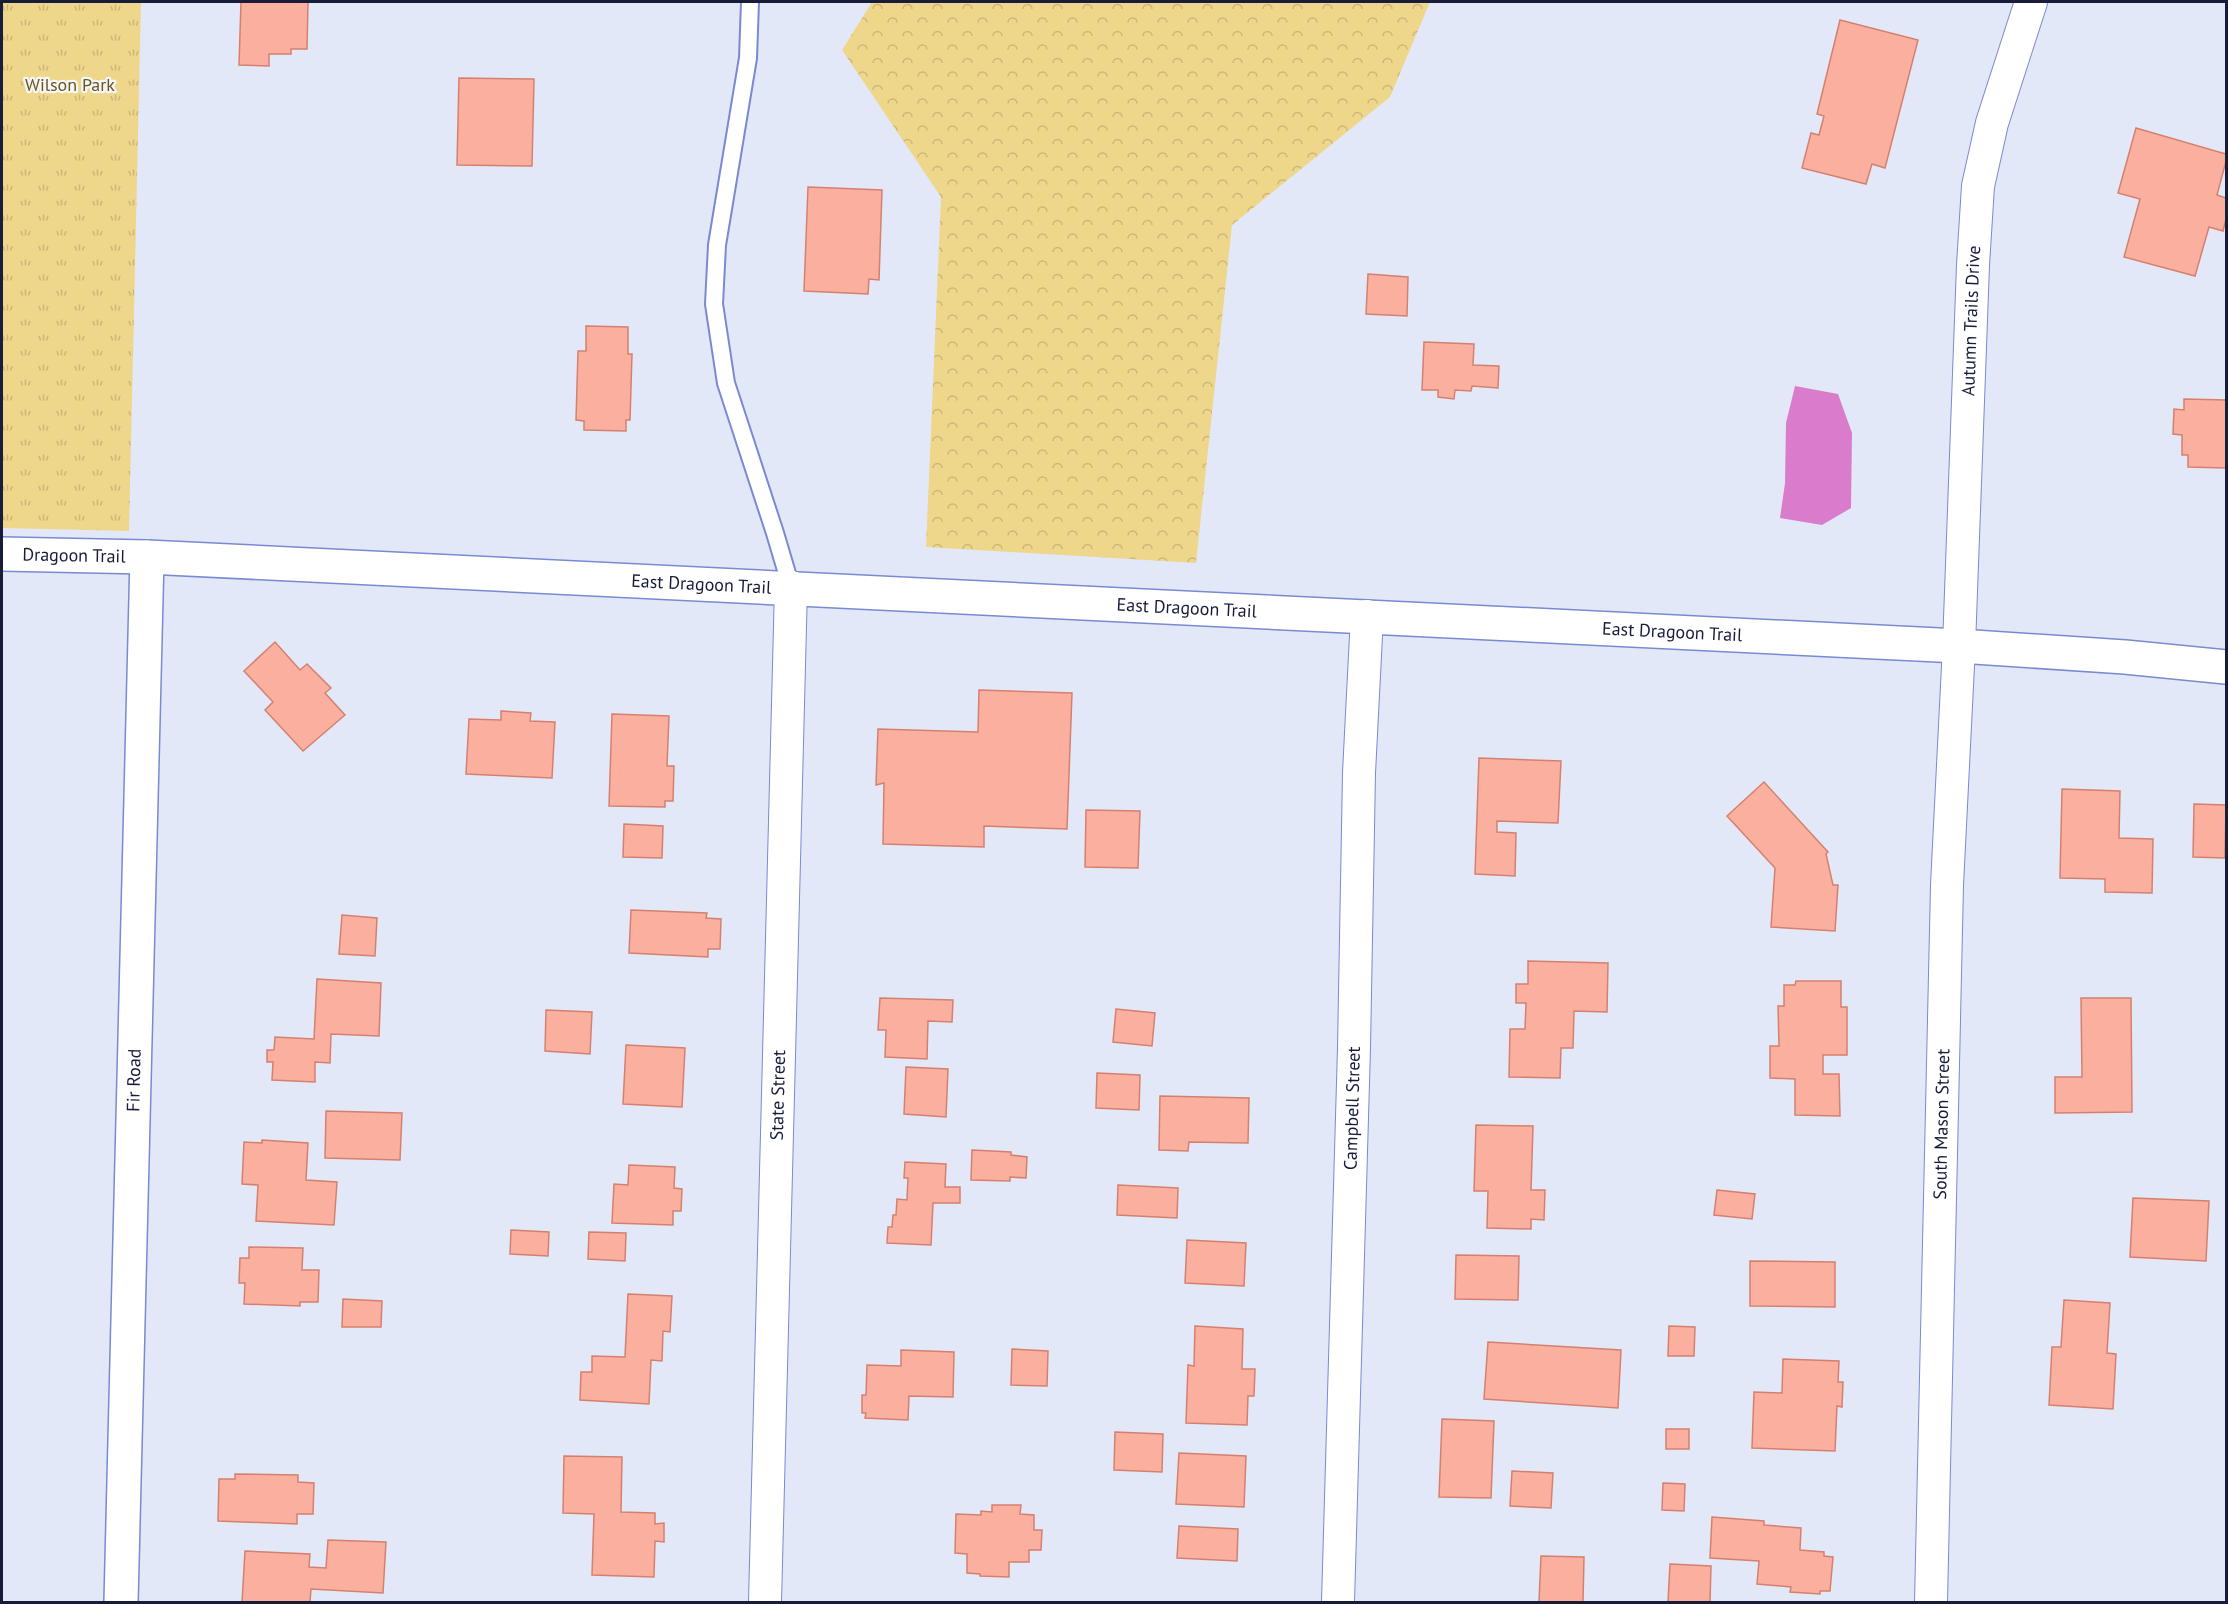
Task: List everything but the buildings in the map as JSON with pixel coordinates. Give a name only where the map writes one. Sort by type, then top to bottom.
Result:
[{"type":"street","name":"Autumn Trails Drive","points":[[1959,646],[1978,186],[1992,123],[2031,2]]},
{"type":"street","name":"Dragoon Trail","points":[[2,554],[147,557]]},
{"type":"street","name":"East Dragoon Trail","points":[[147,557],[1959,646],[2125,657],[2226,667]]},
{"type":"street","name":"Fir Road","points":[[121,1602],[147,557]]},
{"type":"street","name":"State Street","points":[[765,1602],[791,587]]},
{"type":"street","name":"Campbell Street","points":[[1338,1602],[1354,1048],[1359,773],[1367,616]]},
{"type":"street","name":"South Mason Street","points":[[1931,1602],[1947,885],[1959,646]]},
{"type":"lane","points":[[750,2],[748,58],[717,245],[714,304],[726,383],[776,533],[791,587]]},
{"type":"green space","name":"Wilson Park","points":[[2,2],[141,2],[129,531],[2,528]]},
{"type":"green space","points":[[872,2],[1430,2],[1390,97],[1232,225],[1196,563],[926,547],[941,197],[842,50]]},
{"type":"shaded area","points":[[1795,386],[1838,394],[1852,433],[1851,508],[1822,525],[1780,518],[1785,483],[1786,423]]}]
